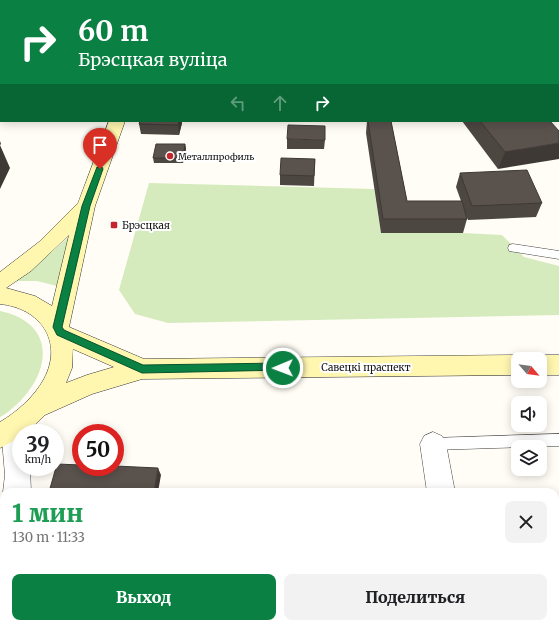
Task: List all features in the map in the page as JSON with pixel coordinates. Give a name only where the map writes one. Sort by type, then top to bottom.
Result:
[{"type":"main road","points":[[7,432],[38,407],[52,388],[61,368],[63,350],[59,330],[86,206],[117,122]]},
{"type":"main road","points":[[0,282],[22,267],[53,240],[86,206]]},
{"type":"main road","points":[[0,296],[26,300],[45,311],[59,330]]},
{"type":"main road","name":"Савецкі праспект","points":[[59,330],[142,369]]},
{"type":"main road","points":[[547,365],[559,365]]},
{"type":"main road","name":"Савецкі праспект","points":[[38,407],[87,385],[142,369],[511,366]]},
{"type":"street","points":[[7,432],[18,475],[17,488]]},
{"type":"street","points":[[433,444],[440,488]]},
{"type":"lane","points":[[513,248],[559,255]]},
{"type":"lane","points":[[433,444],[559,440]]},
{"type":"green space","points":[[149,183],[374,189],[381,233],[463,233],[502,235],[524,257],[559,266],[559,315],[168,323],[135,314],[119,290]]},
{"type":"green space","points":[[73,233],[57,286],[37,281],[14,281],[47,256]]},
{"type":"green space","points":[[0,311],[19,317],[32,326],[40,338],[43,351],[42,365],[36,379],[27,393],[15,406],[0,417]]},
{"type":"building","points":[[140,122],[179,122],[178,125],[139,124]]},
{"type":"building","points":[[368,122],[391,122],[407,201],[462,201],[467,219],[383,219]]},
{"type":"building","points":[[481,122],[551,122],[559,131],[559,143],[505,152]]},
{"type":"building","points":[[288,125],[325,126],[325,140],[287,139]]},
{"type":"building","name":"Металлпрофиль","points":[[156,144],[185,144],[183,158],[153,158]]},
{"type":"building","points":[[281,158],[315,159],[314,176],[280,175]]},
{"type":"building","points":[[527,170],[542,203],[472,206],[460,173]]},
{"type":"building","points":[[64,464],[72,465],[72,476],[124,476],[124,466],[158,468],[155,488],[50,488],[54,476],[64,476]]},
{"type":"place","name":"Металлпрофиль","points":[[170,156]]},
{"type":"place","name":"Брэсцкая","points":[[114,225]]},
{"type":"route","points":[[100,169],[86,206],[58,327],[60,333],[142,369],[283,368]]}]
